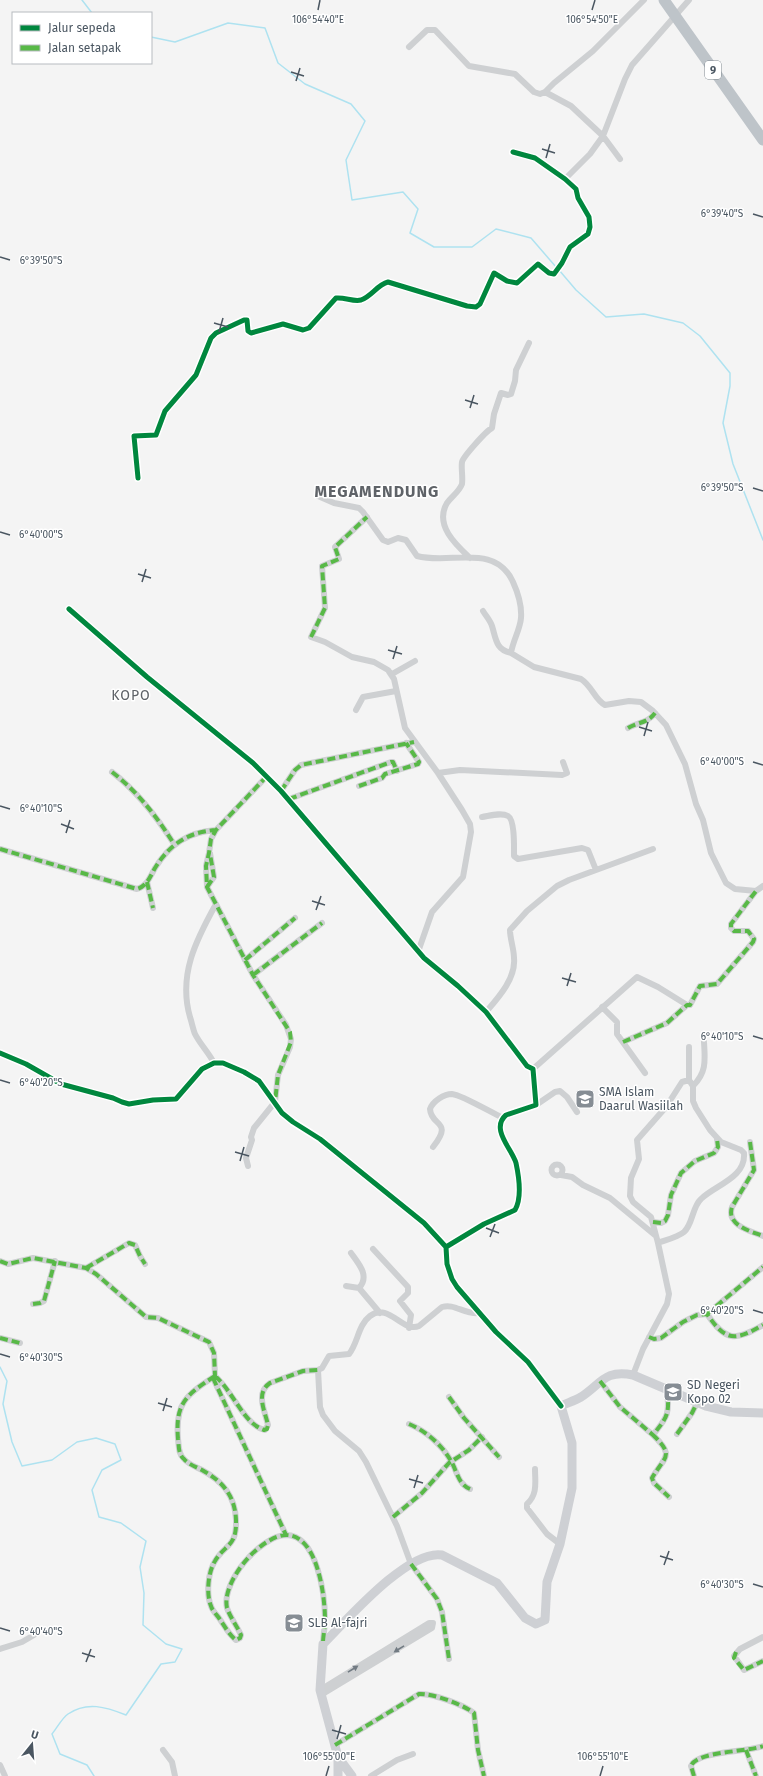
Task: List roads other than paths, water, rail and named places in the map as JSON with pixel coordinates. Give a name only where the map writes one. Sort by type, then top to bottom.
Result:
[{"type":"highway","name":"9","points":[[664,0],[763,140]]},
{"type":"main road","points":[[338,1776],[338,1757],[320,1692],[323,1644],[387,1580],[410,1564],[430,1555],[444,1556],[497,1583],[525,1618],[530,1622],[538,1624],[543,1622],[546,1618],[547,1582],[560,1544],[570,1499],[573,1475],[572,1443],[561,1406],[581,1397],[608,1375],[618,1373],[632,1375],[697,1403],[731,1412],[763,1413]]},
{"type":"main road","points":[[338,1757],[352,1776]]},
{"type":"street","points":[[545,92],[573,66],[593,51],[644,0]]},
{"type":"street","points":[[566,179],[590,154],[603,136],[630,68],[689,0]]},
{"type":"street","points":[[409,47],[427,30],[435,30],[450,44],[469,66],[515,74],[536,93],[545,92],[571,106],[603,136],[620,159]]},
{"type":"street","points":[[138,478],[134,436],[156,435],[165,412],[196,374],[211,338],[216,333],[244,320],[247,320],[248,331],[251,333],[283,324],[303,330],[307,329],[336,298],[360,300],[366,298],[379,287],[388,282],[467,306],[476,307],[480,304],[494,273],[507,281],[516,284],[538,264],[549,273],[554,274],[562,263],[569,248],[588,234],[590,227],[589,217],[578,198],[576,189],[566,179],[536,158],[513,152]]},
{"type":"street","points":[[470,558],[448,535],[444,523],[446,508],[460,487],[463,476],[462,462],[464,457],[492,426],[500,394],[511,394],[517,365],[529,343]]},
{"type":"street","points":[[318,496],[334,503],[356,507],[367,517],[383,540],[388,542],[398,538],[406,540],[417,556],[485,559],[499,563],[506,569],[513,581],[520,599],[521,617],[511,653]]},
{"type":"street","points":[[367,517],[334,547],[339,559],[322,566],[325,608],[311,637],[325,642],[352,657],[380,664],[392,674],[404,725],[414,742],[438,773],[470,824],[471,832],[462,880],[432,912],[418,952]]},
{"type":"street","points":[[69,609],[147,677],[252,762],[267,776],[289,799],[418,952],[486,1012],[527,1066],[533,1069]]},
{"type":"street","points":[[483,611],[492,625],[499,647],[504,651],[511,653],[534,667],[581,679],[590,685],[603,704],[610,706],[636,701],[643,704],[670,730],[685,764],[696,804],[703,820],[711,853],[726,883],[735,889],[756,891]]},
{"type":"street","points":[[392,674],[415,661]]},
{"type":"street","points":[[356,710],[363,697],[396,691]]},
{"type":"street","points":[[628,728],[653,715]]},
{"type":"street","points":[[281,790],[295,770],[301,765],[414,742]]},
{"type":"street","points":[[359,786],[419,763],[406,743]]},
{"type":"street","points":[[289,799],[393,762],[397,771]]},
{"type":"street","points":[[438,773],[460,770],[562,775],[567,773],[563,762]]},
{"type":"street","points":[[374,768],[379,779]]},
{"type":"street","points":[[112,772],[131,788],[145,803],[161,823],[174,844]]},
{"type":"street","points":[[248,1166],[246,1158],[254,1128],[275,1102],[278,1075],[292,1039],[286,1025],[253,976],[207,887],[205,869],[211,839],[216,830],[267,776]]},
{"type":"street","points":[[482,817],[503,815],[510,818],[512,823],[514,856],[518,859],[582,848],[588,850],[596,870]]},
{"type":"street","points":[[0,849],[130,888],[139,888],[147,882],[164,856],[174,844],[197,832],[216,830]]},
{"type":"street","points":[[486,1012],[499,996],[513,970],[514,957],[510,931],[511,928],[535,904],[557,886],[569,880],[653,849]]},
{"type":"street","points":[[147,882],[153,908]]},
{"type":"street","points":[[623,1042],[667,1023],[687,1005],[690,1005],[700,986],[717,984],[754,942],[754,939],[748,931],[734,930],[731,926],[734,919],[756,891],[763,886]]},
{"type":"street","points":[[214,1063],[194,1033],[185,990],[186,975],[190,959],[216,904]]},
{"type":"street","points":[[245,960],[295,918]]},
{"type":"street","points":[[253,976],[322,923]]},
{"type":"street","points":[[533,1069],[591,1020],[602,1007],[638,977],[687,1005]]},
{"type":"street","points":[[602,1007],[617,1023],[616,1033],[645,1073]]},
{"type":"street","points":[[691,1083],[703,1074],[705,1066],[704,1042]]},
{"type":"street","points":[[658,1243],[684,1232],[700,1200],[729,1180],[740,1168],[744,1158],[743,1152],[724,1145],[717,1139],[696,1108],[693,1101],[689,1048]]},
{"type":"street","points":[[0,1053],[26,1064],[61,1084],[129,1104],[153,1100],[176,1099],[202,1069],[214,1063],[223,1063],[253,1077],[263,1086],[282,1113],[293,1122],[320,1139],[424,1223],[446,1247],[446,1261],[452,1279],[501,1337],[528,1362],[561,1406]]},
{"type":"street","points":[[533,1069],[536,1105]]},
{"type":"street","points":[[632,1375],[649,1337],[664,1312],[669,1298],[669,1289],[653,1222],[650,1215],[634,1203],[630,1196],[629,1190],[631,1178],[639,1159],[636,1140],[666,1106],[682,1082],[684,1080],[691,1083]]},
{"type":"street","points":[[446,1247],[484,1224],[515,1210],[517,1206],[519,1192],[516,1164],[500,1128],[503,1118],[536,1105],[555,1092],[560,1091],[567,1096],[577,1112]]},
{"type":"street","points":[[434,1147],[441,1137],[442,1128],[440,1123],[431,1114],[430,1109],[434,1103],[446,1095],[456,1095],[503,1118]]},
{"type":"street","points":[[653,1222],[661,1223],[666,1219],[671,1195],[681,1173],[695,1161],[714,1153],[718,1148],[717,1139]]},
{"type":"street","points":[[750,1142],[754,1170],[732,1206],[731,1213],[738,1225],[763,1236]]},
{"type":"street","points":[[561,1174],[572,1177],[583,1185],[610,1198],[656,1236]]},
{"type":"street","points":[[86,1268],[129,1242],[135,1245],[145,1264]]},
{"type":"street","points":[[373,1249],[408,1287],[408,1293],[400,1301],[411,1315],[409,1328]]},
{"type":"street","points":[[351,1253],[361,1267],[364,1277],[363,1284],[359,1288]]},
{"type":"street","points":[[0,1261],[8,1264],[33,1258],[86,1268],[96,1274],[146,1317],[158,1318],[208,1342],[214,1353],[214,1377],[286,1535]]},
{"type":"street","points":[[33,1304],[44,1301],[55,1261]]},
{"type":"street","points":[[649,1337],[654,1339],[661,1338],[683,1322],[696,1315],[707,1314],[763,1267]]},
{"type":"street","points":[[346,1286],[359,1288],[380,1313]]},
{"type":"street","points":[[214,1377],[225,1385],[251,1422],[258,1428],[265,1430],[268,1425],[262,1398],[264,1388],[270,1383],[295,1374],[309,1370],[318,1370],[322,1368],[329,1356],[350,1353],[365,1322],[374,1314],[380,1313],[390,1315],[409,1328],[418,1326],[442,1307],[446,1306],[451,1306],[472,1314],[480,1313]]},
{"type":"street","points":[[707,1314],[723,1334],[730,1337],[742,1336],[763,1325]]},
{"type":"street","points":[[0,1338],[20,1343]]},
{"type":"street","points":[[318,1370],[320,1407],[323,1415],[341,1437],[361,1455],[393,1516],[410,1564],[437,1599],[442,1612],[449,1659]]},
{"type":"street","points":[[214,1377],[184,1400],[181,1406],[178,1423],[179,1449],[184,1460],[218,1479],[223,1484],[231,1498],[236,1519],[234,1539],[229,1547],[214,1562],[211,1570],[209,1594],[210,1605],[232,1636],[236,1640],[240,1638],[241,1635],[227,1608],[233,1580],[251,1554],[268,1541],[286,1535],[296,1538],[306,1544],[314,1557],[324,1608],[323,1644]]},
{"type":"street","points":[[600,1381],[620,1407],[663,1445],[666,1452],[664,1460],[652,1479],[670,1497]]},
{"type":"street","points":[[652,1435],[668,1415],[667,1390]]},
{"type":"street","points":[[449,1397],[499,1457]]},
{"type":"street","points":[[677,1434],[692,1413],[697,1403]]},
{"type":"street","points":[[409,1424],[418,1428],[440,1445],[451,1461],[463,1484],[470,1489]]},
{"type":"street","points":[[393,1516],[422,1493],[451,1461],[469,1450],[482,1437]]},
{"type":"street","points":[[535,1469],[535,1492],[532,1500],[527,1504],[527,1508],[546,1534],[560,1544]]},
{"type":"street","points":[[320,1692],[339,1682],[388,1656],[432,1628],[433,1623],[428,1623],[385,1650],[339,1682]]},
{"type":"street","points":[[0,1649],[22,1642],[34,1635]]},
{"type":"street","points":[[763,1637],[740,1649],[734,1656],[745,1670],[763,1661]]},
{"type":"street","points":[[385,1650],[388,1656]]},
{"type":"street","points":[[335,1745],[419,1694],[427,1694],[468,1709],[474,1714],[478,1750],[484,1776]]},
{"type":"street","points":[[694,1776],[691,1766],[695,1760],[729,1751],[746,1750],[763,1746]]},
{"type":"street","points":[[163,1750],[172,1762],[175,1776]]},
{"type":"street","points":[[746,1750],[756,1776]]},
{"type":"street","points":[[371,1776],[397,1760],[413,1754]]},
{"type":"street","points":[[0,1765],[5,1776]]},
{"type":"waterway","points":[[82,0],[91,12]]},
{"type":"waterway","points":[[152,37],[175,42],[228,23],[265,28],[278,63],[305,84],[351,104],[365,121],[346,160],[352,200],[403,192],[418,209],[410,233],[434,247],[472,247],[496,229],[531,238],[556,267]]},
{"type":"waterway","points":[[559,270],[576,290],[606,317],[644,314],[683,323],[700,336],[730,373],[730,386],[723,423],[733,464],[763,540]]},
{"type":"waterway","points":[[0,1367],[7,1381],[3,1404],[12,1442],[22,1466],[52,1460],[77,1442],[96,1438],[115,1444],[121,1460],[102,1470],[92,1490],[99,1517],[121,1523],[146,1541],[140,1567],[144,1593],[143,1625],[166,1644],[182,1649],[175,1662],[161,1664],[126,1715],[104,1708],[89,1706],[75,1710],[68,1714],[52,1734],[60,1754],[87,1765],[94,1776]]},
{"type":"place","name":"SMA Islam Daarul Wasiilah","points":[[585,1099]]},
{"type":"place","name":"SD Negeri Kopo 02","points":[[673,1392]]},
{"type":"place","name":"SLB Al-fajri","points":[[294,1623]]},
{"type":"district","name":"MEGAMENDUNG","points":[[377,491]]},
{"type":"district","name":"KOPO","points":[[131,695]]}]
